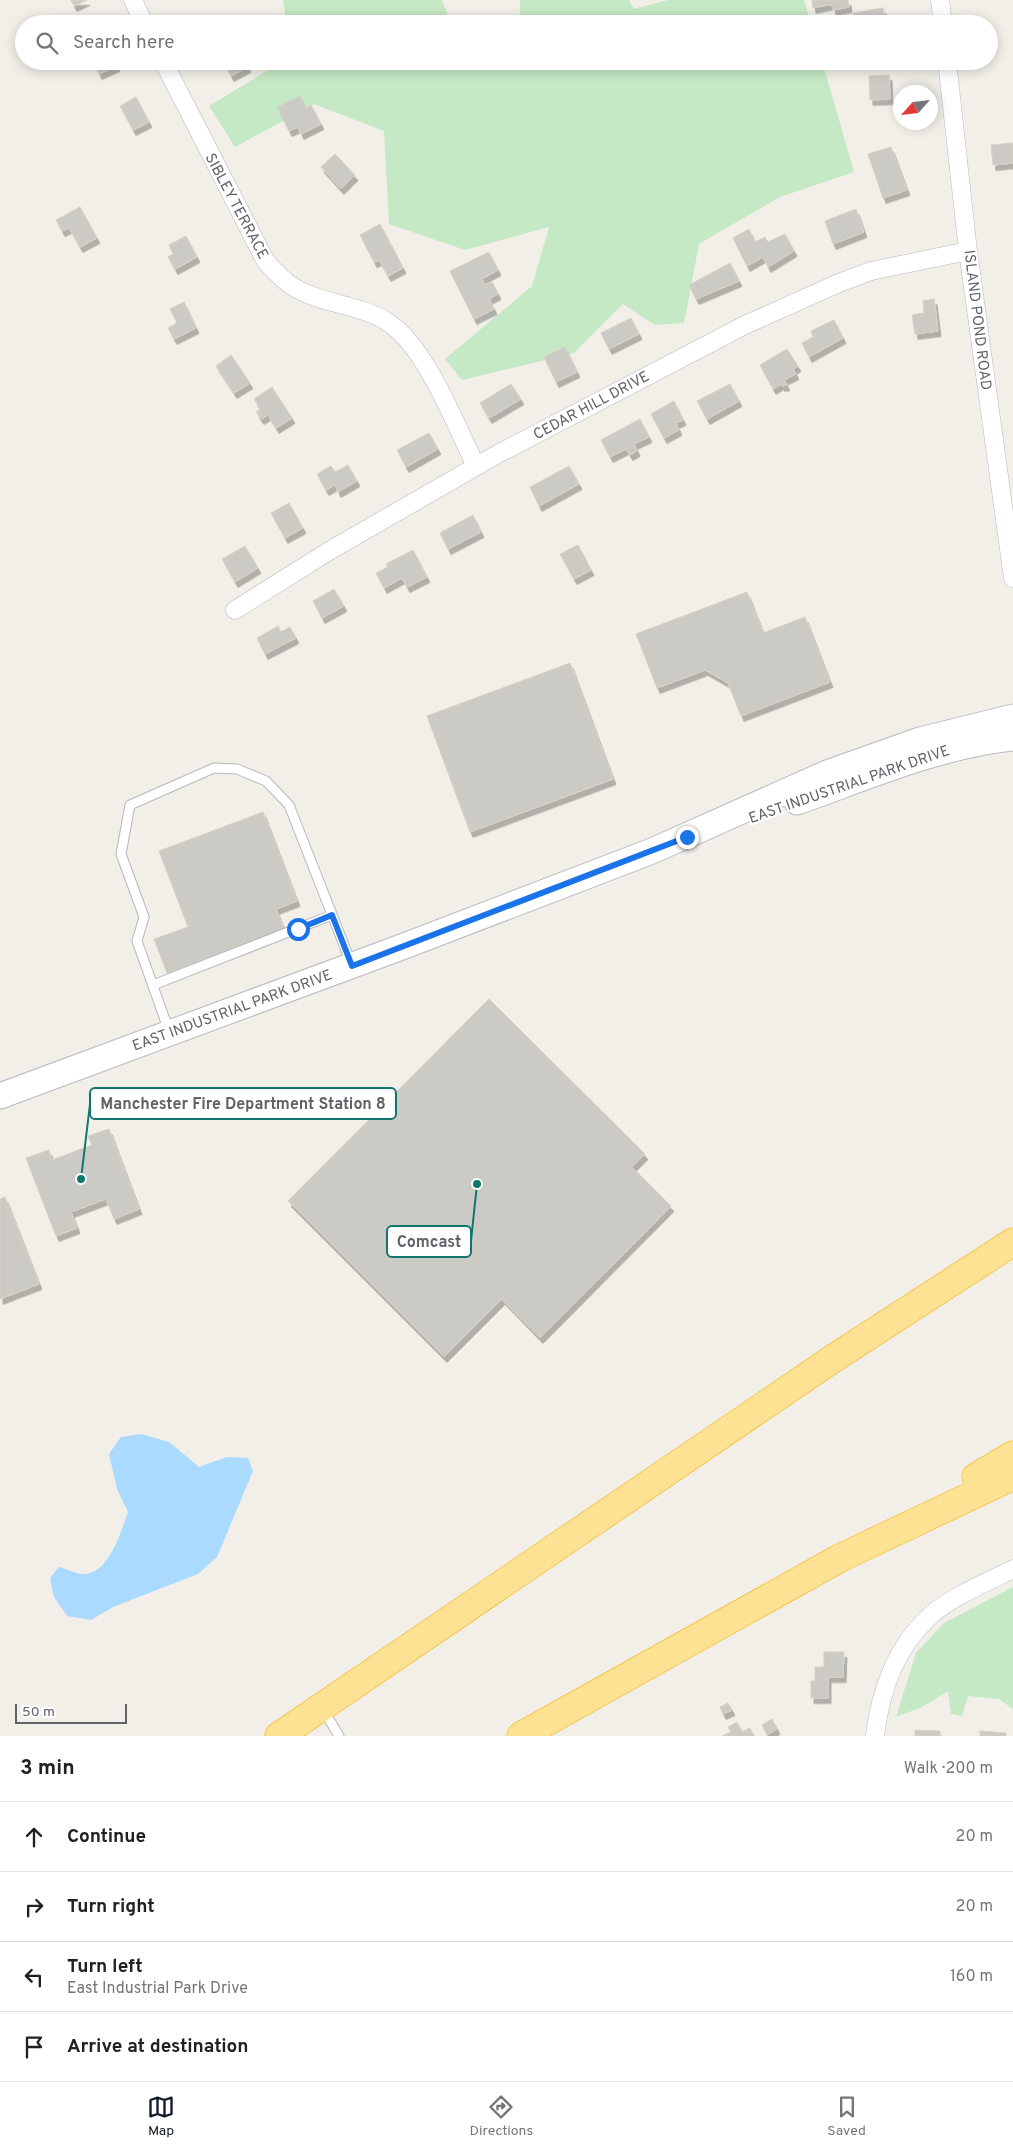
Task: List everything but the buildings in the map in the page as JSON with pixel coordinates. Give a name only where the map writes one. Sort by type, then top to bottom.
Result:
[{"type":"highway","points":[[965,1271],[1013,1235]]},
{"type":"highway","points":[[279,1736],[826,1364],[965,1271],[1013,1242]]},
{"type":"highway","points":[[521,1736],[840,1558],[1013,1455]]},
{"type":"highway","points":[[840,1558],[1013,1476]]},
{"type":"street","points":[[133,0],[140,15]]},
{"type":"street","points":[[940,0],[942,15]]},
{"type":"street","name":"SIBLEY TERRACE","points":[[168,70],[265,260],[290,285],[306,293],[374,314],[402,334],[424,361],[476,466]]},
{"type":"street","name":"ISLAND POND ROAD","points":[[948,70],[968,251],[1013,578]]},
{"type":"street","name":"CEDAR HILL DRIVE","points":[[235,610],[329,551],[476,466],[745,325],[839,283],[871,272],[968,251]]},
{"type":"street","name":"EAST INDUSTRIAL PARK DRIVE","points":[[0,1096],[352,966],[687,837],[714,822],[827,772],[920,740],[1013,717]]},
{"type":"street","name":"EAST INDUSTRIAL PARK DRIVE","points":[[687,837],[718,830],[940,752],[1013,738]]},
{"type":"street","points":[[876,1736],[887,1680],[905,1645],[918,1628],[930,1615],[946,1605],[1013,1569]]},
{"type":"lane","points":[[170,1033],[137,941],[144,917],[121,854],[130,805],[214,768],[237,769],[266,781],[289,805],[352,966]]},
{"type":"lane","points":[[153,985],[332,915]]},
{"type":"lane","points":[[322,1707],[340,1736]]},
{"type":"green space","points":[[283,0],[442,0],[448,15],[286,15]]},
{"type":"green space","points":[[520,0],[629,0],[634,9],[668,0],[804,0],[808,15],[520,15]]},
{"type":"green space","points":[[268,70],[825,70],[854,172],[780,197],[699,244],[684,323],[655,325],[623,304],[574,353],[462,380],[445,359],[532,286],[549,227],[465,250],[389,224],[384,131],[314,104],[235,147],[209,106]]},
{"type":"green space","points":[[1013,1587],[1013,1709],[999,1699],[968,1696],[962,1716],[951,1714],[948,1691],[922,1707],[896,1717],[916,1653],[944,1623]]},
{"type":"water","points":[[141,1434],[169,1442],[199,1467],[227,1457],[248,1458],[253,1471],[217,1557],[198,1574],[113,1607],[91,1620],[67,1616],[54,1597],[50,1578],[59,1567],[76,1573],[86,1574],[102,1566],[108,1558],[118,1539],[128,1512],[117,1489],[109,1454],[121,1437]]},
{"type":"place","name":"Manchester Fire Department Station 8","points":[[81,1179]]},
{"type":"place","name":"Comcast","points":[[477,1184]]},
{"type":"route","points":[[298,929],[332,915],[352,966],[687,837]]}]
